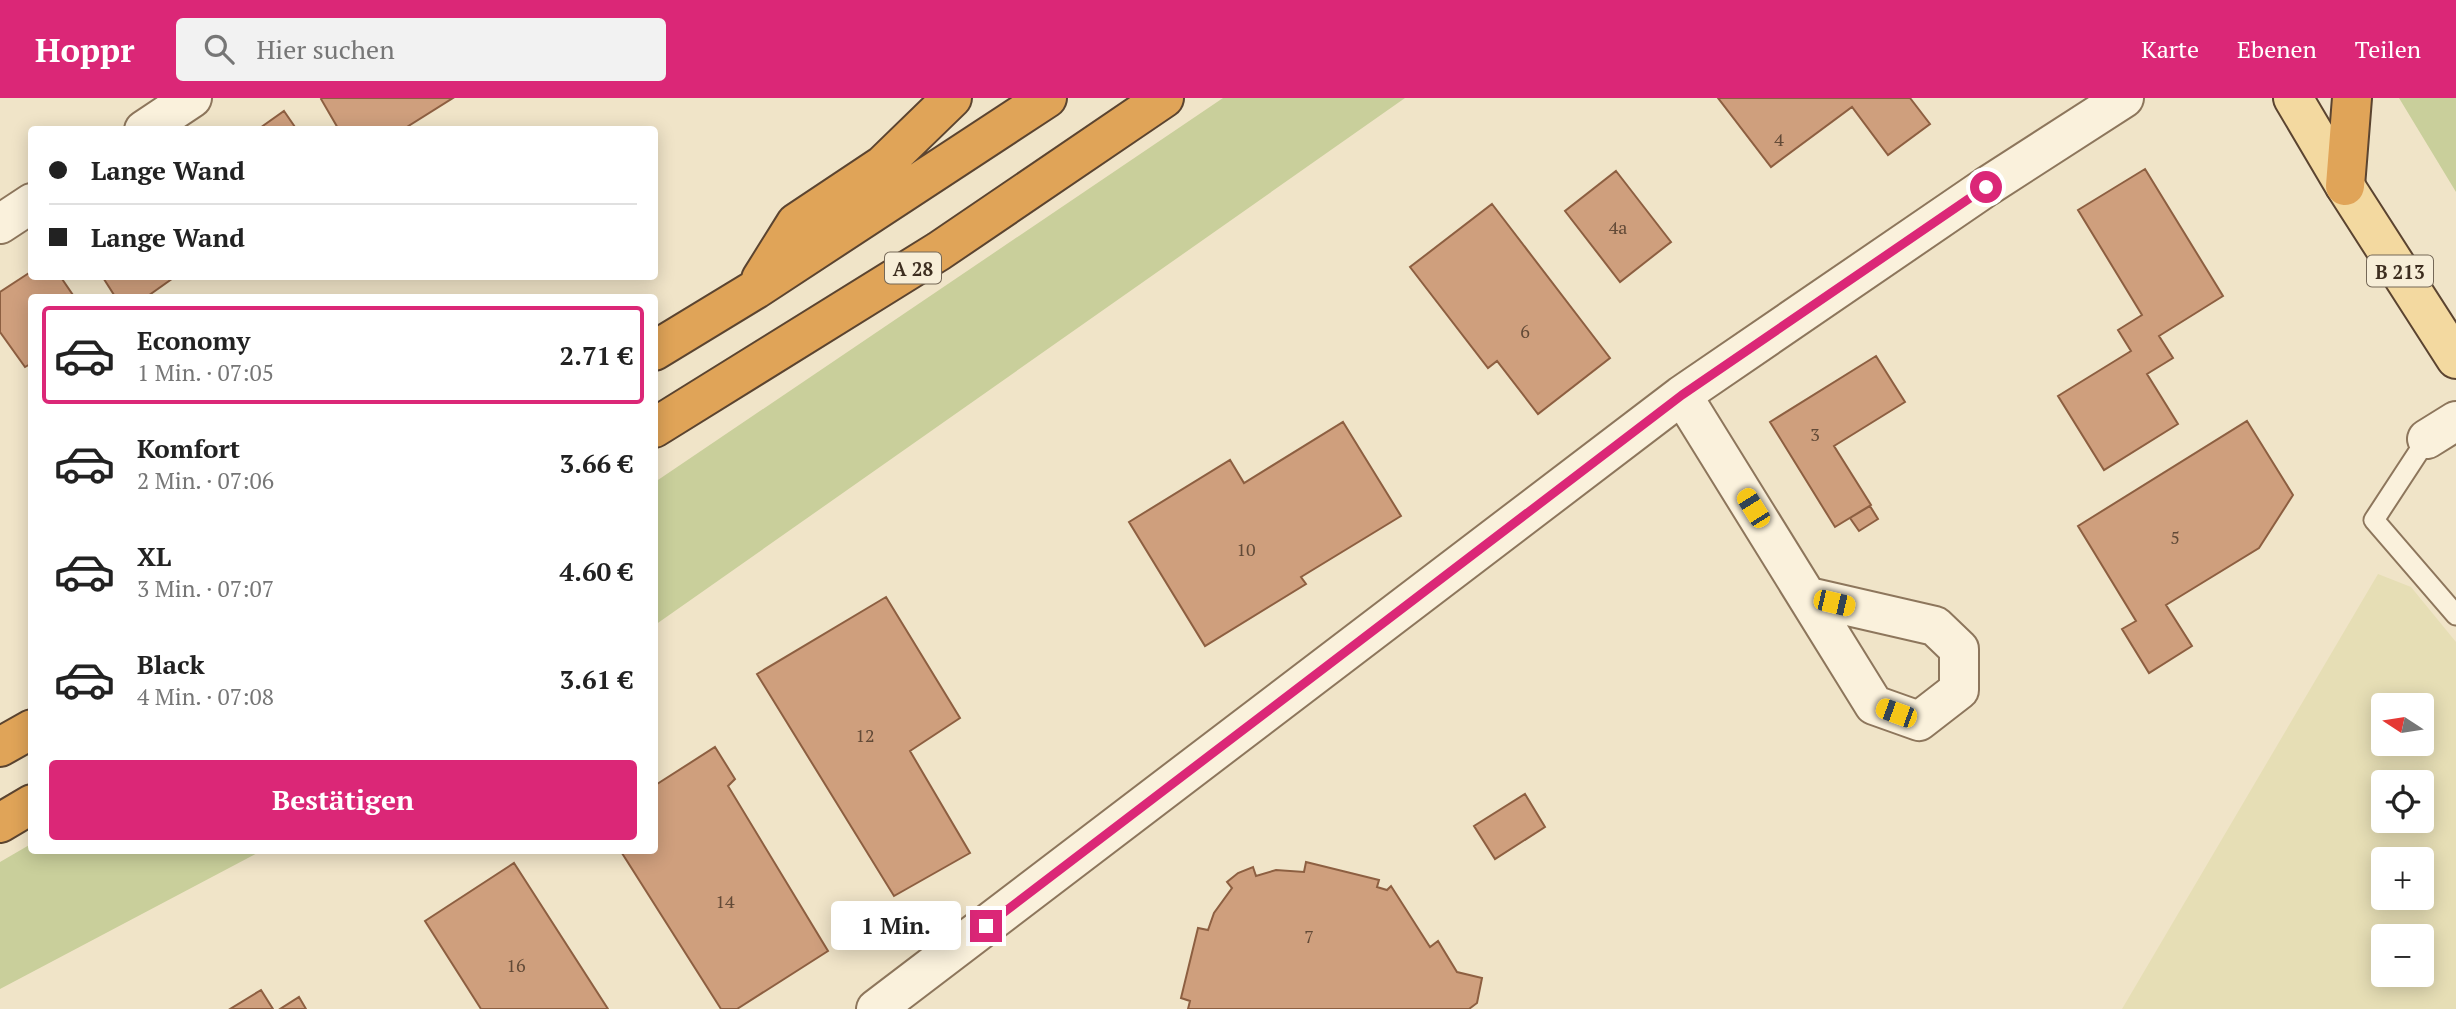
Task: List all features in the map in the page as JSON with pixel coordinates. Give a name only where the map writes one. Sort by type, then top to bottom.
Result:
[{"type":"highway","points":[[756,289],[796,223],[883,165],[952,98]]},
{"type":"highway","points":[[658,349],[756,289],[1047,98]]},
{"type":"highway","name":"A 28","points":[[658,426],[939,251],[1164,98]]},
{"type":"highway","points":[[2345,186],[2352,98]]},
{"type":"highway","points":[[0,747],[28,731]]},
{"type":"highway","points":[[0,823],[28,806]]},
{"type":"main road","name":"B 213","points":[[2293,98],[2345,186],[2455,357]]},
{"type":"street","points":[[150,126],[191,98]]},
{"type":"street","points":[[876,1009],[1682,395],[1986,187],[2124,98]]},
{"type":"street","points":[[0,224],[28,206]]},
{"type":"street","points":[[1682,395],[1809,597]]},
{"type":"lane","points":[[2442,430],[2374,520],[2456,615]]},
{"type":"shaded area","points":[[2378,574],[2411,587],[2456,642],[2456,1009],[2122,1009]]},
{"type":"green space","points":[[1223,98],[1405,98],[658,623],[658,480]]},
{"type":"green space","points":[[2399,98],[2456,98],[2456,192]]},
{"type":"green space","points":[[28,846],[28,854],[255,854],[0,989],[0,862]]},
{"type":"building","points":[[453,98],[408,126],[337,126],[321,99]]},
{"type":"building","points":[[1718,98],[1910,98],[1930,124],[1888,155],[1852,107],[1771,167]]},
{"type":"building","points":[[284,111],[294,126],[263,126]]},
{"type":"building","points":[[2145,169],[2223,296],[2159,336],[2173,358],[2147,374],[2178,424],[2104,470],[2058,396],[2131,351],[2118,330],[2142,315],[2078,210]]},
{"type":"building","points":[[1616,171],[1671,242],[1620,282],[1565,211]]},
{"type":"building","points":[[1492,204],[1610,358],[1538,414],[1497,361],[1488,368],[1410,267]]},
{"type":"building","points":[[28,274],[28,280],[63,280],[72,294],[28,294],[28,365],[25,367],[0,332],[0,292]]},
{"type":"building","points":[[105,280],[170,280],[151,294],[113,294]]},
{"type":"building","points":[[1876,356],[1905,402],[1834,446],[1871,505],[1835,527],[1770,422]]},
{"type":"building","points":[[2247,421],[2293,495],[2259,548],[2166,605],[2192,646],[2149,673],[2122,629],[2136,621],[2078,526]]},
{"type":"building","points":[[1343,422],[1401,516],[1301,577],[1306,584],[1205,646],[1129,522],[1230,460],[1244,483]]},
{"type":"building","points":[[1870,506],[1878,519],[1859,531],[1850,518]]},
{"type":"building","points":[[886,597],[960,718],[910,751],[970,853],[894,896],[757,674]]},
{"type":"building","points":[[715,747],[735,779],[728,786],[828,951],[737,1009],[721,1009],[623,854],[658,854],[658,783]]},
{"type":"building","points":[[1525,794],[1545,827],[1495,859],[1474,826]]},
{"type":"building","points":[[1306,862],[1379,880],[1377,887],[1387,890],[1391,886],[1430,947],[1438,941],[1457,972],[1482,978],[1477,1003],[1469,1009],[1188,1009],[1190,1001],[1181,998],[1198,928],[1208,930],[1214,913],[1232,888],[1227,882],[1238,873],[1253,867],[1256,876],[1276,870],[1304,872]]},
{"type":"building","points":[[514,863],[608,1009],[481,1009],[425,921]]},
{"type":"building","points":[[261,990],[273,1009],[230,1009]]},
{"type":"building","points":[[299,997],[306,1009],[280,1009]]},
{"type":"route","points":[[986,926],[1682,395],[1986,187]]}]
